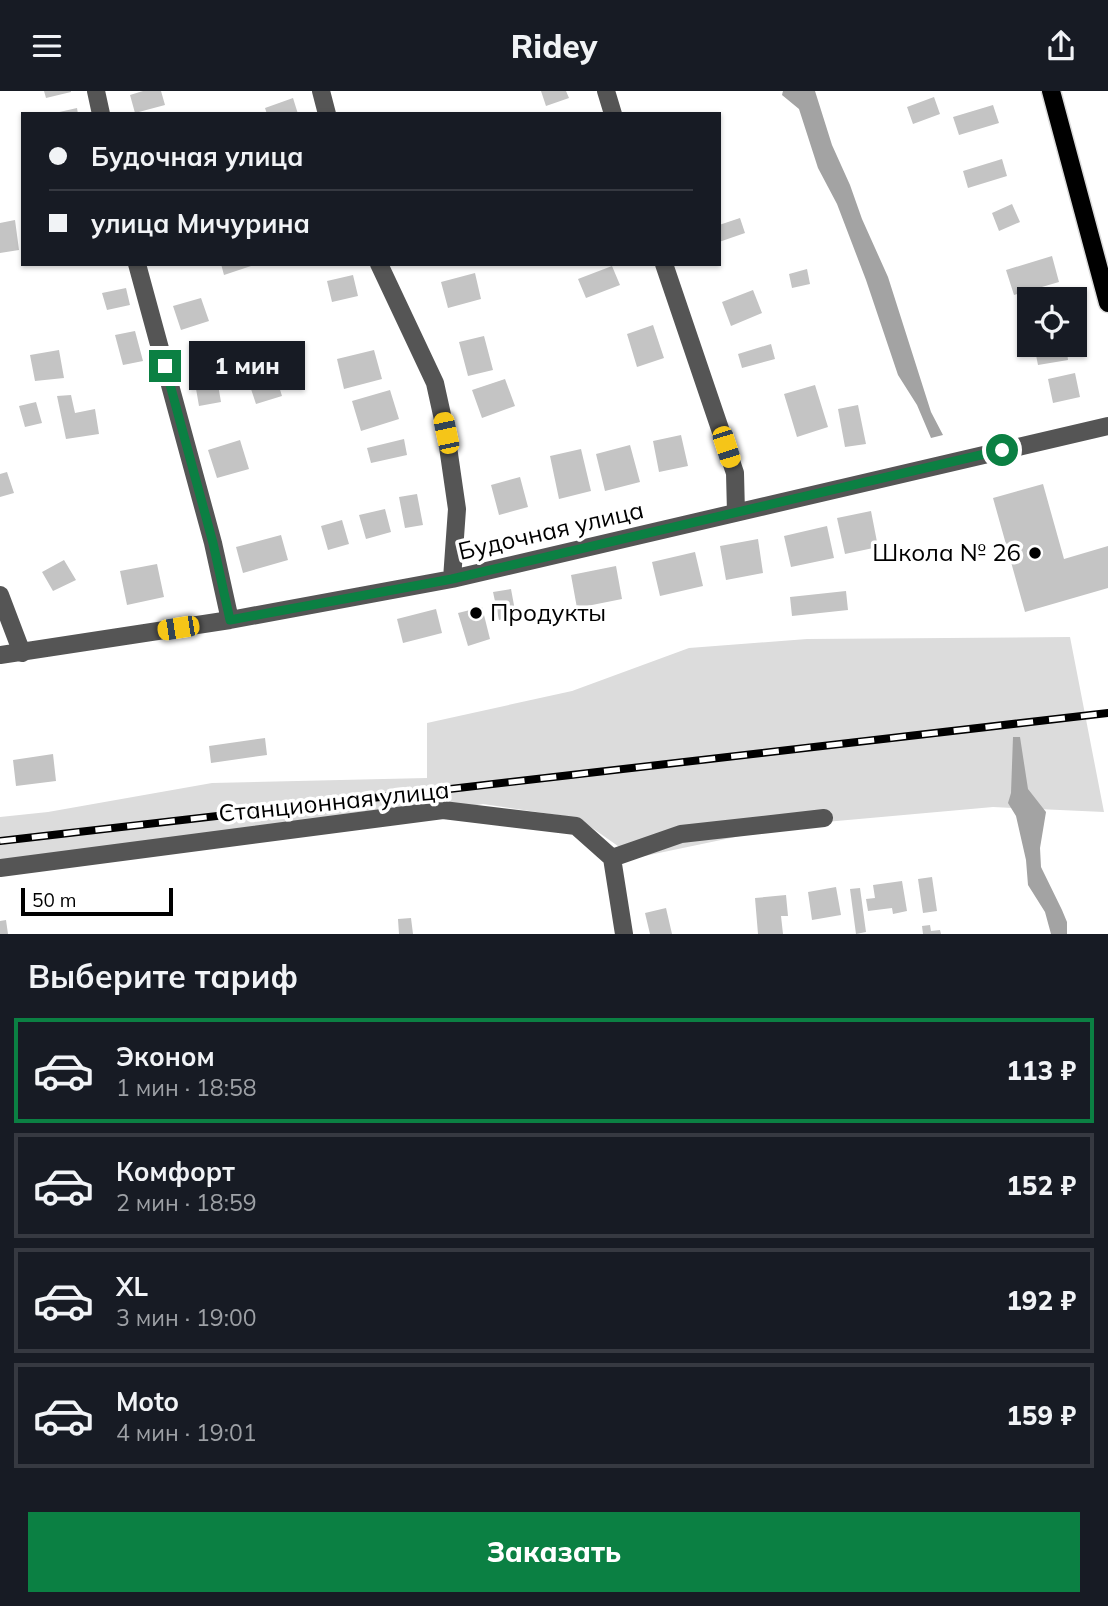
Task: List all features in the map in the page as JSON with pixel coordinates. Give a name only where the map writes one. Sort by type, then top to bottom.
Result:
[{"type":"main road","points":[[1051,91],[1108,303]]},
{"type":"street","points":[[96,91],[101,112]]},
{"type":"street","points":[[321,91],[326,112]]},
{"type":"street","points":[[606,91],[612,112]]},
{"type":"street","points":[[139,266],[213,543],[230,620]]},
{"type":"street","points":[[380,266],[435,383],[446,433],[457,509],[452,579]]},
{"type":"street","points":[[665,266],[735,473],[736,513]]},
{"type":"street","name":"Будочная улица","points":[[0,655],[230,620],[452,579],[1108,426]]},
{"type":"street","points":[[0,596],[22,653]]},
{"type":"street","name":"Станционная улица","points":[[0,868],[443,810],[576,826],[612,858]]},
{"type":"street","points":[[624,934],[612,858],[681,834],[824,818]]},
{"type":"shaded area","points":[[783,91],[815,91],[832,145],[888,277],[931,412],[943,435],[931,438],[917,405],[898,375],[866,280],[837,204],[818,168],[799,109],[782,95]]},
{"type":"shaded area","points":[[1070,637],[1104,812],[993,807],[792,825],[635,858],[578,818],[483,804],[294,837],[0,870],[0,817],[48,812],[212,783],[427,778],[427,723],[572,691],[689,648],[807,639]]},
{"type":"shaded area","points":[[1013,737],[1020,737],[1028,789],[1046,812],[1040,848],[1041,867],[1067,922],[1067,934],[1051,934],[1045,912],[1028,885],[1026,860],[1016,816],[1008,803],[1011,793]]},
{"type":"building","points":[[44,91],[71,91],[71,92],[46,98]]},
{"type":"building","points":[[143,91],[161,91],[165,105],[135,112],[130,95]]},
{"type":"building","points":[[541,91],[566,91],[569,98],[546,106]]},
{"type":"building","points":[[934,97],[940,114],[913,124],[907,107]]},
{"type":"building","points":[[293,98],[297,112],[266,112],[265,108]]},
{"type":"building","points":[[993,105],[999,123],[959,135],[953,117]]},
{"type":"building","points":[[77,108],[78,112],[59,112]]},
{"type":"building","points":[[1002,159],[1007,176],[968,188],[963,171]]},
{"type":"building","points":[[1012,204],[1020,222],[999,231],[992,213]]},
{"type":"building","points":[[740,218],[745,233],[721,241],[721,224]]},
{"type":"building","points":[[15,220],[19,250],[0,253],[0,223]]},
{"type":"building","points":[[1052,256],[1059,282],[1042,287],[1017,287],[1017,294],[1014,295],[1006,270]]},
{"type":"building","points":[[222,266],[251,266],[224,275]]},
{"type":"building","points":[[612,266],[620,285],[586,298],[578,279]]},
{"type":"building","points":[[807,269],[810,284],[792,288],[789,274]]},
{"type":"building","points":[[475,273],[481,299],[448,308],[441,282]]},
{"type":"building","points":[[353,275],[358,296],[332,302],[327,281]]},
{"type":"building","points":[[126,288],[130,305],[107,310],[102,293]]},
{"type":"building","points":[[753,290],[762,313],[731,326],[722,302]]},
{"type":"building","points":[[201,298],[209,321],[181,330],[173,306]]},
{"type":"building","points":[[653,325],[664,358],[637,367],[627,334]]},
{"type":"building","points":[[135,331],[143,361],[123,365],[115,335]]},
{"type":"building","points":[[484,336],[493,370],[468,376],[459,342]]},
{"type":"building","points":[[771,344],[775,359],[742,368],[738,354]]},
{"type":"building","points":[[59,350],[64,378],[35,381],[30,355]]},
{"type":"building","points":[[212,350],[216,367],[193,372],[190,354]]},
{"type":"building","points":[[374,350],[382,379],[344,389],[337,359]]},
{"type":"building","points":[[1036,357],[1068,357],[1068,360],[1038,365]]},
{"type":"building","points":[[1075,373],[1080,397],[1053,403],[1048,379]]},
{"type":"building","points":[[217,379],[221,402],[199,406],[195,383]]},
{"type":"building","points":[[505,379],[515,406],[482,418],[472,390]]},
{"type":"building","points":[[277,380],[282,396],[256,404],[251,389]]},
{"type":"building","points":[[815,385],[828,427],[797,437],[784,394]]},
{"type":"building","points":[[390,390],[399,419],[361,431],[352,401]]},
{"type":"building","points":[[71,395],[75,413],[95,409],[99,434],[66,439],[57,396]]},
{"type":"building","points":[[36,402],[42,423],[25,427],[19,406]]},
{"type":"building","points":[[858,405],[866,444],[845,447],[838,409]]},
{"type":"building","points":[[681,435],[688,466],[659,472],[653,441]]},
{"type":"building","points":[[404,439],[407,455],[371,463],[367,448]]},
{"type":"building","points":[[240,440],[249,469],[217,478],[208,450]]},
{"type":"building","points":[[630,445],[640,482],[605,491],[596,454]]},
{"type":"building","points":[[581,449],[591,491],[559,499],[550,456]]},
{"type":"building","points":[[7,472],[14,493],[0,497],[0,474]]},
{"type":"building","points":[[520,477],[528,507],[499,515],[491,485]]},
{"type":"building","name":"Школа № 26","points":[[1043,484],[1064,559],[1108,546],[1108,588],[1025,612],[993,498]]},
{"type":"building","points":[[417,494],[423,525],[405,528],[399,497]]},
{"type":"building","points":[[385,509],[391,532],[366,539],[359,515]]},
{"type":"building","points":[[871,511],[878,547],[845,554],[837,518]]},
{"type":"building","points":[[342,520],[349,544],[328,550],[321,526]]},
{"type":"building","points":[[827,526],[834,558],[791,567],[784,536]]},
{"type":"building","points":[[281,535],[288,560],[243,573],[236,547]]},
{"type":"building","points":[[758,539],[763,573],[726,580],[720,546]]},
{"type":"building","points":[[695,552],[703,586],[660,596],[652,562]]},
{"type":"building","points":[[64,560],[76,580],[53,591],[42,572]]},
{"type":"building","points":[[157,564],[164,597],[127,605],[120,571]]},
{"type":"building","points":[[616,566],[622,599],[577,608],[571,575]]},
{"type":"building","points":[[511,589],[516,616],[499,620],[493,592]]},
{"type":"building","points":[[846,591],[848,610],[792,616],[790,597]]},
{"type":"building","points":[[482,607],[490,639],[468,646],[458,613]]},
{"type":"building","points":[[436,609],[442,633],[403,643],[397,619]]},
{"type":"building","points":[[265,738],[267,755],[211,763],[209,746]]},
{"type":"building","points":[[53,754],[56,781],[16,786],[13,760]]},
{"type":"building","points":[[932,877],[937,911],[923,913],[918,879]]},
{"type":"building","points":[[902,881],[907,911],[893,914],[892,908],[868,911],[866,899],[875,898],[873,885]]},
{"type":"building","points":[[836,887],[841,915],[812,920],[808,892]]},
{"type":"building","points":[[860,888],[866,932],[856,934],[850,889]]},
{"type":"building","points":[[786,895],[788,916],[781,916],[783,934],[758,934],[755,898]]},
{"type":"building","points":[[666,908],[672,934],[650,934],[645,913]]},
{"type":"building","points":[[411,918],[413,934],[399,934],[398,919]]},
{"type":"building","points":[[6,920],[8,934],[0,934],[0,921]]},
{"type":"building","points":[[930,925],[931,931],[940,930],[941,934],[923,934],[922,926]]},
{"type":"railway","points":[[0,841],[1108,713]]},
{"type":"place","name":"Школа № 26","points":[[1035,553]]},
{"type":"place","name":"Продукты","points":[[476,613]]},
{"type":"route","points":[[165,366],[213,543],[230,620],[452,579],[1002,450]]}]
